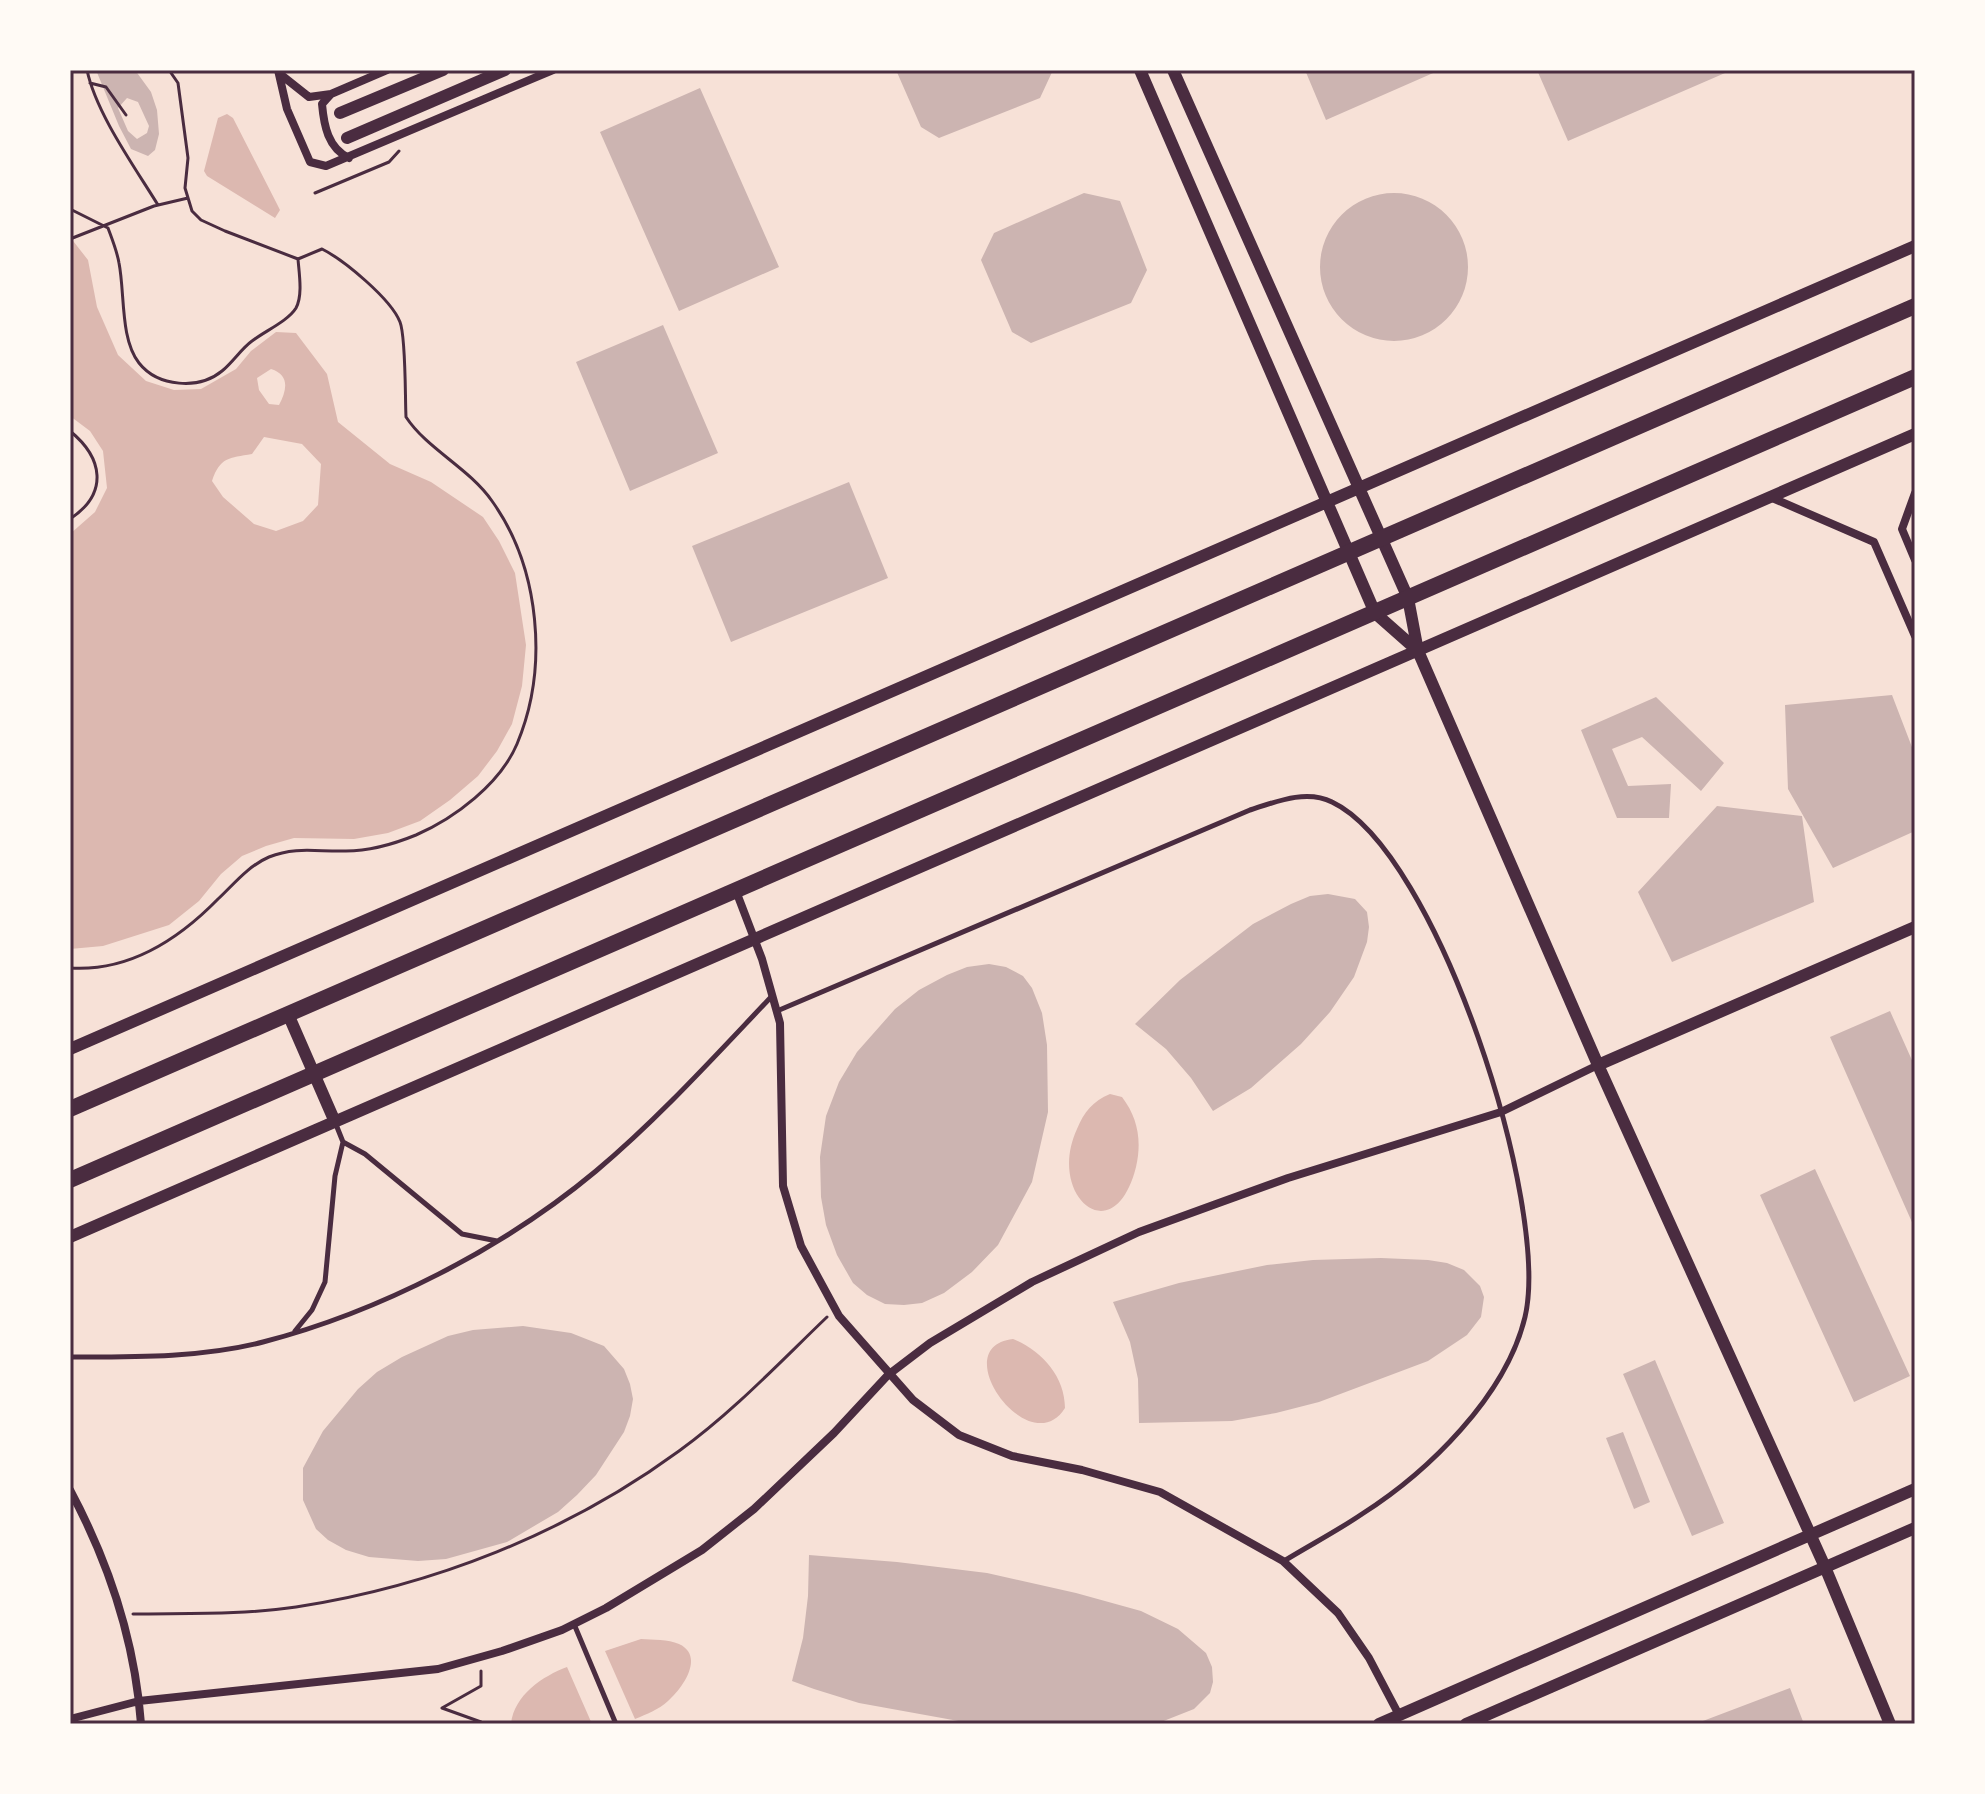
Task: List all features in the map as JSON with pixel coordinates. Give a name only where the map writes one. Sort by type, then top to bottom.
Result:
[{"type":"main road","points":[[70,1109],[1915,306]]},
{"type":"main road","points":[[70,1180],[1915,377]]},
{"type":"street","points":[[278,72],[309,97],[331,94],[387,70]]},
{"type":"street","points":[[340,113],[443,70]]},
{"type":"street","points":[[347,138],[505,70]]},
{"type":"street","points":[[278,72],[287,109],[310,162],[326,166],[553,70]]},
{"type":"street","points":[[1140,70],[1375,613],[1418,651]]},
{"type":"street","points":[[1173,70],[1408,598],[1418,651],[1598,1065],[1825,1567],[1890,1724]]},
{"type":"street","points":[[331,94],[322,104],[324,124],[340,153],[349,158]]},
{"type":"street","points":[[70,1049],[1915,246]]},
{"type":"street","points":[[70,1237],[1915,434]]},
{"type":"street","points":[[1915,493],[1902,529],[1915,560]]},
{"type":"street","points":[[1770,497],[1874,542],[1915,636]]},
{"type":"street","points":[[736,891],[755,939],[780,1023],[783,1186],[801,1246],[835,1308],[888,1375],[913,1400],[959,1435],[1012,1456],[1082,1470],[1160,1492],[1283,1561],[1338,1613],[1369,1658],[1399,1715]]},
{"type":"street","points":[[70,1719],[139,1701],[438,1669],[482,1657],[574,1624],[653,1582],[702,1550],[754,1509],[834,1433],[888,1375],[930,1343],[1032,1282],[1139,1232],[1288,1178],[1501,1112],[1598,1065],[1915,927]]},
{"type":"street","points":[[288,1014],[335,1122]]},
{"type":"street","points":[[1379,1724],[1915,1489]]},
{"type":"street","points":[[70,1490],[104,1561],[121,1615],[141,1724]]},
{"type":"street","points":[[1466,1724],[1915,1528]]},
{"type":"lane","points":[[777,1011],[1250,810],[1281,800],[1305,797],[1330,800],[1356,816],[1379,841],[1413,892],[1449,961],[1476,1030],[1501,1112],[1526,1227],[1529,1273],[1525,1317],[1512,1350],[1485,1398],[1462,1428],[1418,1472],[1364,1513],[1283,1561]]},
{"type":"lane","points":[[70,1357],[189,1354],[262,1342],[401,1293],[497,1241],[594,1173],[673,1100],[773,996]]},
{"type":"lane","points":[[294,1332],[312,1310],[325,1282],[335,1176],[343,1142],[335,1122]]},
{"type":"lane","points":[[343,1142],[365,1154],[462,1234],[497,1241]]},
{"type":"lane","points":[[574,1624],[616,1724]]},
{"type":"path","points":[[87,70],[90,83],[134,168],[158,205]]},
{"type":"path","points":[[70,968],[86,969],[127,961],[161,947],[191,926],[239,876],[264,859],[286,851],[346,851],[383,847],[443,822],[495,777],[517,746],[535,668],[535,623],[529,578],[492,500],[461,466],[413,427],[406,417],[401,324],[392,308],[341,258],[322,249],[298,259],[201,220],[192,211],[185,188],[188,158],[178,83],[169,70]]},
{"type":"path","points":[[90,83],[106,87],[126,115]]},
{"type":"path","points":[[315,193],[389,162]]},
{"type":"path","points":[[70,239],[158,205],[188,198]]},
{"type":"path","points":[[70,209],[108,228],[119,260],[126,337],[140,364],[164,380],[184,384],[203,382],[221,372],[249,343],[295,311],[299,300],[298,259]]},
{"type":"path","points":[[70,431],[94,455],[98,472],[94,495],[70,519]]},
{"type":"path","points":[[121,1615],[232,1612],[293,1607],[360,1596],[436,1575],[511,1548],[639,1478],[680,1450],[724,1415],[835,1308]]},
{"type":"path","points":[[478,1724],[481,1722],[442,1708],[481,1686],[482,1657]]},
{"type":"shaded area","points":[[227,114],[233,118],[280,210],[275,218],[207,176],[204,171],[218,118]]},
{"type":"shaded area","points":[[70,237],[88,260],[97,307],[118,355],[146,381],[174,390],[201,389],[236,369],[251,351],[276,332],[296,333],[327,374],[338,422],[390,464],[431,482],[483,517],[515,573],[526,645],[522,686],[512,724],[478,776],[420,821],[388,833],[354,839],[294,838],[266,846],[242,856],[221,874],[199,901],[169,925],[103,946],[70,949],[70,534],[95,512],[107,488],[103,451],[90,431],[70,416]],"holes":[[[271,369],[284,379],[284,394],[279,405],[269,404],[259,390],[257,378]],[[264,437],[302,444],[321,464],[318,505],[303,521],[276,531],[254,524],[223,497],[212,481],[222,463],[252,454]]]},
{"type":"shaded area","points":[[1110,1094],[1122,1097],[1132,1113],[1137,1130],[1138,1157],[1126,1193],[1113,1207],[1099,1211],[1087,1206],[1076,1193],[1070,1175],[1070,1153],[1086,1112]]},
{"type":"shaded area","points":[[1013,1339],[1042,1357],[1061,1385],[1065,1408],[1050,1421],[1032,1422],[1015,1413],[1000,1398],[990,1379],[987,1361],[994,1347]]},
{"type":"shaded area","points":[[641,1639],[679,1644],[687,1649],[691,1664],[685,1680],[674,1695],[652,1712],[635,1719],[605,1651]]},
{"type":"shaded area","points":[[567,1667],[592,1724],[511,1724],[518,1704],[531,1688]]},
{"type":"building","points":[[96,70],[135,70],[151,92],[157,110],[159,134],[155,150],[148,156],[131,149]],"holes":[[[127,98],[138,102],[149,126],[147,133],[137,139],[128,131],[118,108]]]},
{"type":"building","points":[[896,70],[1053,70],[1040,98],[939,138],[921,127]]},
{"type":"building","points":[[1305,70],[1440,70],[1326,120]]},
{"type":"building","points":[[1537,70],[1732,70],[1568,141]]},
{"type":"building","points":[[700,88],[779,267],[679,311],[600,132]]},
{"type":"building","points":[[1084,193],[1120,201],[1147,270],[1131,303],[1031,343],[1012,332],[981,260],[994,233]]},
{"type":"building","points":[[1394,193],[1422,199],[1446,215],[1462,239],[1468,267],[1462,295],[1446,319],[1422,335],[1394,341],[1366,335],[1342,319],[1326,295],[1320,267],[1326,239],[1342,215],[1366,199]]},
{"type":"building","points":[[663,325],[718,453],[630,491],[576,362]]},
{"type":"building","points":[[849,482],[888,578],[731,642],[692,546]]},
{"type":"building","points":[[1892,695],[1915,755],[1915,831],[1833,868],[1788,789],[1785,705]]},
{"type":"building","points":[[1656,697],[1724,763],[1701,791],[1642,737],[1612,749],[1628,786],[1671,784],[1669,818],[1617,818],[1581,730]]},
{"type":"building","points":[[1717,806],[1802,816],[1814,902],[1672,962],[1638,892]]},
{"type":"building","points":[[1328,894],[1355,899],[1367,912],[1367,942],[1354,977],[1330,1012],[1301,1044],[1251,1088],[1213,1111],[1191,1078],[1166,1049],[1135,1024],[1180,980],[1253,924],[1310,896]]},
{"type":"building","points":[[989,964],[1006,967],[1023,976],[1032,988],[1042,1013],[1047,1045],[1048,1112],[1032,1182],[998,1245],[972,1272],[944,1293],[922,1303],[885,1304],[853,1283],[837,1255],[826,1225],[821,1197],[820,1157],[826,1116],[839,1082],[857,1052],[895,1009],[919,990],[947,975],[967,967]]},
{"type":"building","points":[[1890,1011],[1915,1067],[1915,1229],[1830,1037]]},
{"type":"building","points":[[1815,1169],[1910,1376],[1854,1402],[1760,1195]]},
{"type":"building","points":[[1381,1258],[1428,1260],[1464,1270],[1480,1286],[1484,1297],[1481,1317],[1467,1335],[1428,1361],[1319,1402],[1232,1421],[1139,1423],[1138,1379],[1130,1342],[1113,1302],[1179,1283],[1267,1265]]},
{"type":"building","points":[[523,1326],[571,1333],[604,1346],[624,1369],[630,1384],[633,1399],[624,1432],[596,1475],[577,1495],[558,1512],[507,1542],[446,1559],[418,1561],[369,1557],[346,1550],[316,1529],[303,1500],[303,1468],[323,1431],[358,1389],[377,1372],[402,1357],[448,1336],[473,1330]]},
{"type":"building","points":[[1655,1360],[1724,1523],[1692,1536],[1623,1374]]},
{"type":"building","points":[[1623,1432],[1650,1502],[1634,1509],[1606,1438]]},
{"type":"building","points":[[809,1555],[987,1573],[1141,1611],[1178,1629],[1206,1653],[1212,1667],[1210,1693],[1194,1709],[1156,1724],[975,1724],[859,1703],[814,1689],[792,1681],[803,1638]]},
{"type":"building","points":[[1790,1688],[1804,1724],[1695,1724]]}]
